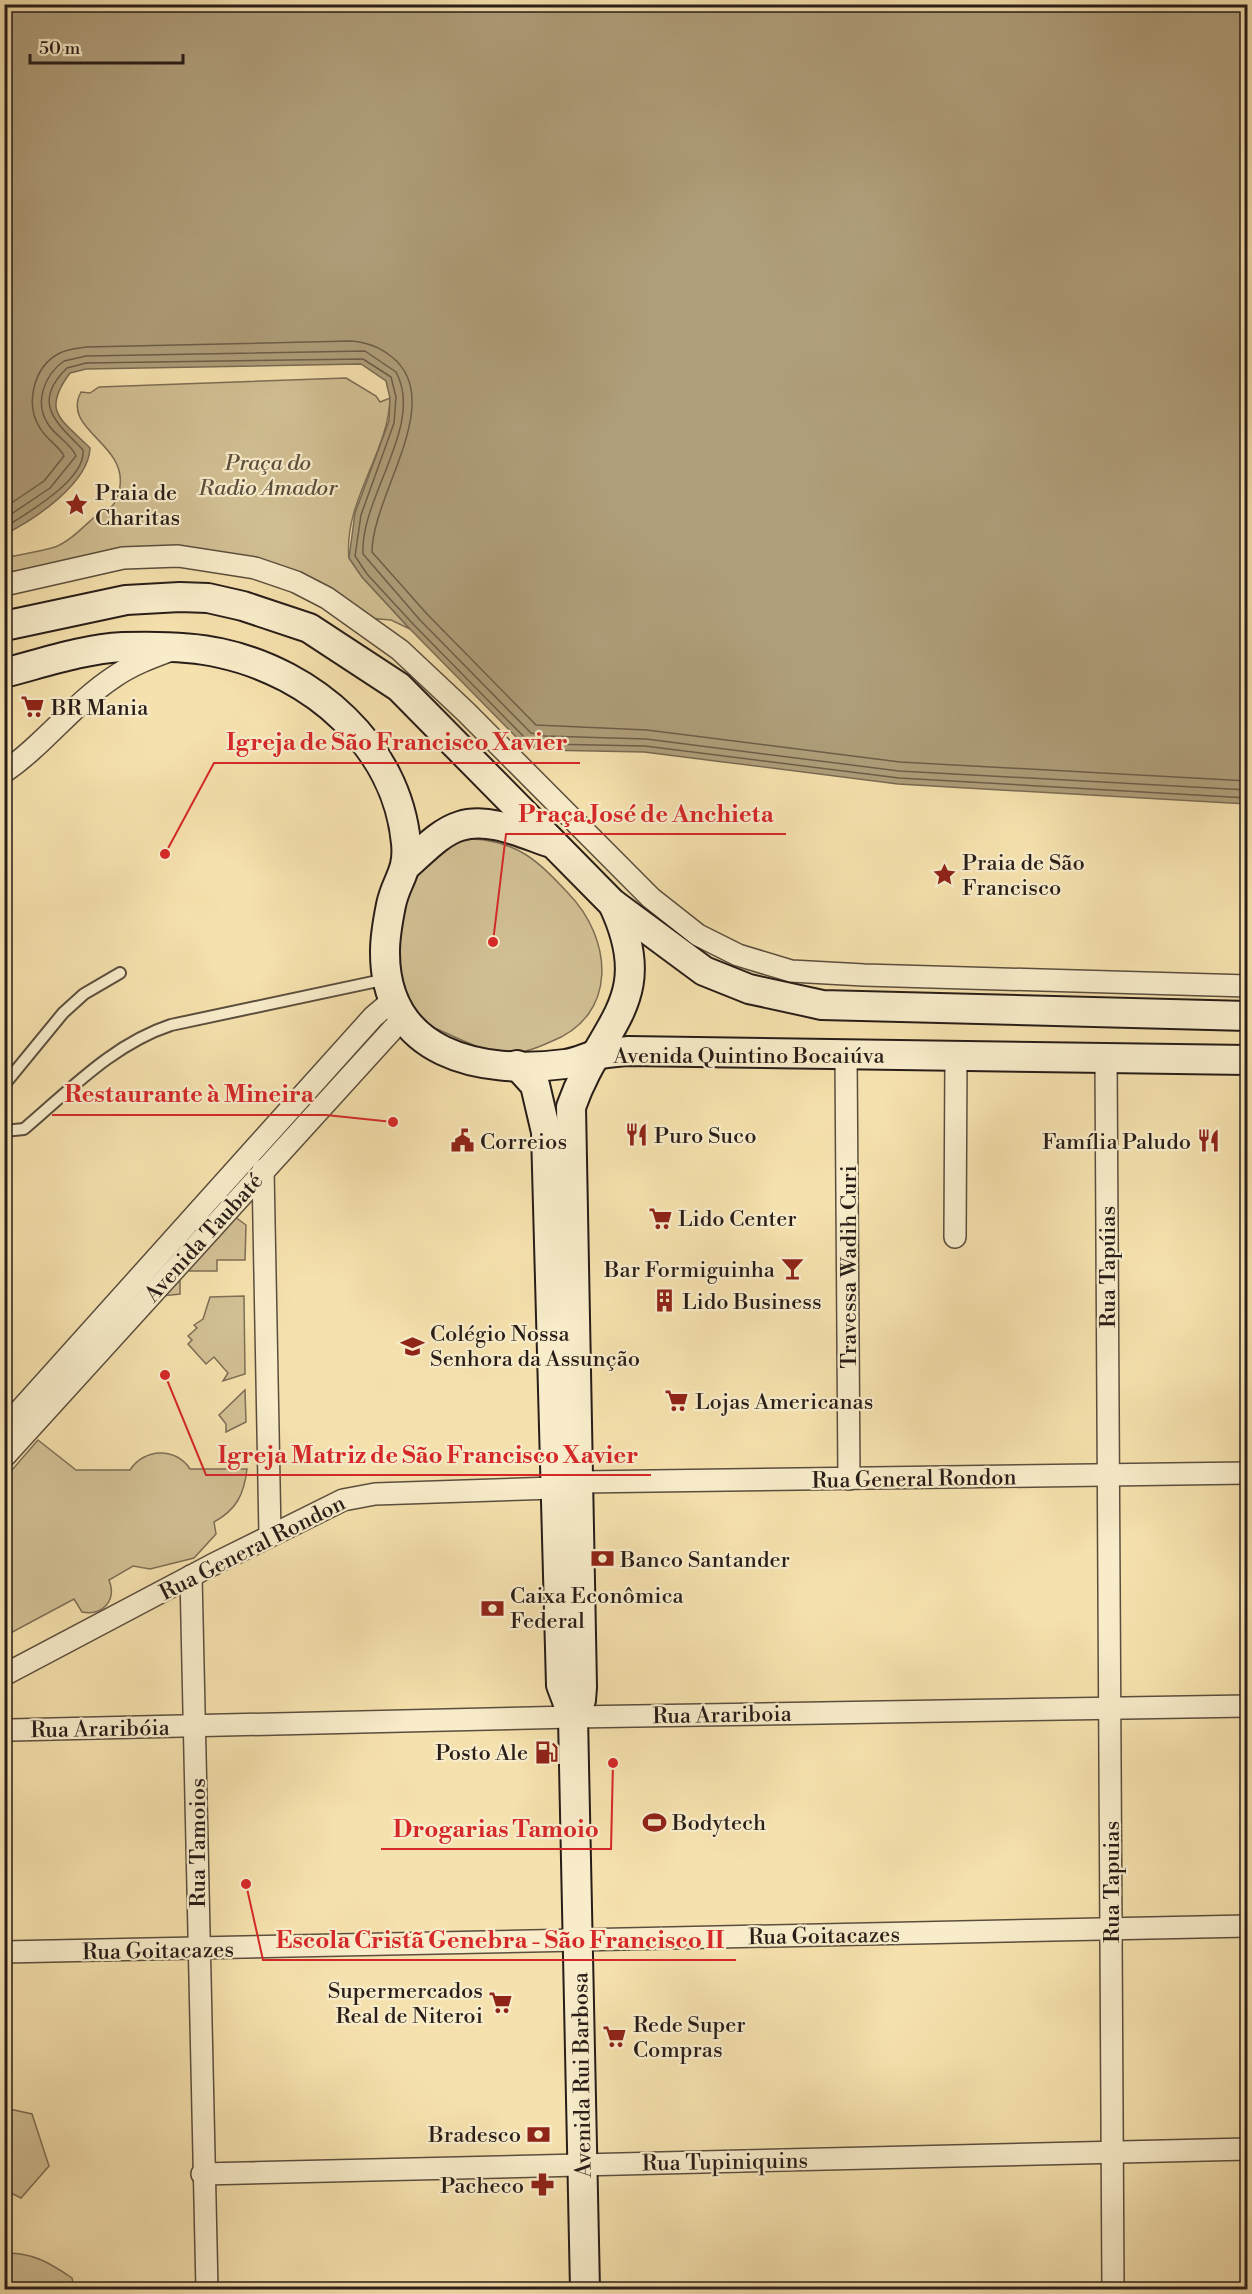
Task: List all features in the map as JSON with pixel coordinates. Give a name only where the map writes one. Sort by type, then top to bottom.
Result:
[{"type":"main road","points":[[17,623],[126,600],[208,598],[271,614],[309,628],[399,687],[612,903],[704,971],[749,989],[781,998],[833,1005],[1248,1016]]},
{"type":"main road","points":[[9,671],[81,653],[121,647],[181,647],[221,653],[260,666],[316,696],[348,720],[370,746],[396,796],[406,841],[407,865],[391,904],[385,951],[394,999]]},
{"type":"main road","points":[[407,865],[432,843],[460,826],[488,824],[553,844]]},
{"type":"main road","name":"Avenida Rui Barbosa","points":[[585,2289],[573,1717],[561,1685],[567,1485],[571,1107],[594,1055],[620,1014],[629,983],[630,953],[623,925],[612,903]]},
{"type":"main road","name":"Avenida Quintino Bocaiúva","points":[[394,999],[428,1043],[451,1057],[477,1063],[562,1065],[594,1055],[628,1051],[1248,1060]]},
{"type":"main road","name":"Avenida Rui Barbosa","points":[[517,1065],[535,1085],[546,1132],[567,1485]]},
{"type":"street","points":[[4,585],[123,558],[178,556],[255,568],[296,582],[327,598],[400,650],[474,720],[651,898],[698,935],[738,955],[791,971],[1248,986]]},
{"type":"street","points":[[4,772],[20,761],[89,696],[114,676],[147,659],[181,647]]},
{"type":"street","name":"Avenida Taubaté","points":[[6,1454],[263,1170],[394,999]]},
{"type":"street","name":"Avenida Taubaté","points":[[4,1428],[373,1017],[394,999]]},
{"type":"street","name":"Travessa Wadih Curi","points":[[846,1055],[849,1479]]},
{"type":"street","points":[[955,1236],[956,1055]]},
{"type":"street","name":"Rua Tapúias","points":[[1106,1058],[1109,1475]]},
{"type":"street","points":[[263,1170],[270,1535]]},
{"type":"street","name":"Rua General Rondon","points":[[4,1675],[270,1535],[356,1496],[567,1485],[1248,1473]]},
{"type":"street","name":"Rua Tapuias","points":[[1109,1475],[1113,2289]]},
{"type":"street","name":"Rua Tamoios","points":[[192,1576],[202,2174],[207,2289]]},
{"type":"street","name":"Rua Arariboia","points":[[196,1725],[1248,1706]]},
{"type":"street","name":"Rua Araribóia","points":[[4,1728],[12,1730],[196,1725]]},
{"type":"street","name":"Rua Goitacazes","points":[[4,1952],[198,1950],[1248,1926]]},
{"type":"street","name":"Rua Tupiniquins","points":[[202,2174],[1248,2149]]},
{"type":"lane","points":[[4,1085],[63,1013],[84,994],[120,973]]},
{"type":"lane","points":[[4,1131],[24,1129],[116,1051],[142,1034],[171,1025],[394,999]]},
{"type":"green space","name":"Praça do Radio Amador","points":[[346,378],[376,396],[380,402],[390,398],[388,418],[382,438],[353,517],[349,537],[349,558],[362,577],[410,629],[391,620],[354,617],[327,598],[178,556],[5,585],[4,558],[55,547],[73,537],[100,512],[115,503],[120,486],[119,471],[114,458],[86,427],[80,416],[77,405],[81,392],[90,393],[99,387]]},
{"type":"green space","points":[[472,839],[502,844],[537,862],[568,893],[583,912],[594,932],[600,954],[602,975],[598,996],[588,1014],[572,1030],[526,1051],[511,1053],[485,1049],[425,1023],[403,997],[390,966],[415,868],[449,844]]},
{"type":"green space","points":[[219,1213],[231,1214],[246,1225],[245,1260],[217,1260],[217,1271],[180,1271],[180,1294],[162,1296],[153,1279],[197,1223]]},
{"type":"green space","points":[[244,1296],[245,1374],[223,1381],[228,1373],[214,1357],[206,1364],[188,1344],[192,1340],[188,1336],[197,1328],[194,1325],[203,1319],[210,1297]]},
{"type":"green space","points":[[245,1390],[246,1422],[226,1432],[226,1424],[219,1415]]},
{"type":"green space","points":[[38,1440],[76,1470],[130,1470],[143,1457],[160,1453],[177,1457],[190,1469],[247,1469],[246,1478],[238,1501],[214,1522],[216,1534],[194,1558],[150,1569],[133,1566],[109,1580],[110,1600],[102,1609],[90,1613],[82,1612],[74,1599],[5,1636],[5,1478]]},
{"type":"green space","points":[[5,2108],[32,2114],[49,2166],[21,2198],[5,2190]]},
{"type":"green space","points":[[5,2253],[24,2254],[48,2263],[72,2278],[74,2289],[5,2289]]},
{"type":"water","points":[[4,5],[1247,5],[1247,804],[898,784],[644,752],[543,750],[524,745],[410,629],[362,577],[349,558],[355,513],[389,421],[390,398],[386,381],[361,364],[86,369],[70,373],[61,386],[56,406],[63,422],[90,448],[87,461],[80,474],[58,499],[30,520],[5,534]]},
{"type":"place","name":"Praia de Charitas","points":[[77,505]]},
{"type":"place","name":"BR Mania","points":[[33,707]]},
{"type":"place","name":"Igreja de São Francisco Xavier","points":[[165,854]]},
{"type":"place","name":"Praia de São Francisco","points":[[944,875]]},
{"type":"place","name":"Praça José de Anchieta","points":[[493,942]]},
{"type":"place","name":"Restaurante à Mineira","points":[[393,1122]]},
{"type":"place","name":"Puro Suco","points":[[636,1135]]},
{"type":"place","name":"Correios","points":[[462,1141]]},
{"type":"place","name":"Família Paludo","points":[[1209,1141]]},
{"type":"place","name":"Lido Center","points":[[660,1218]]},
{"type":"place","name":"Bar Formiguinha","points":[[793,1269]]},
{"type":"place","name":"Lido Business","points":[[664,1301]]},
{"type":"place","name":"Colégio Nossa Senhora da Assunção","points":[[412,1346]]},
{"type":"place","name":"Igreja Matriz de São Francisco Xavier","points":[[165,1375]]},
{"type":"place","name":"Lojas Americanas","points":[[677,1401]]},
{"type":"place","name":"Banco Santander","points":[[602,1559]]},
{"type":"place","name":"Caixa Econômica Federal","points":[[492,1608]]},
{"type":"place","name":"Posto Ale","points":[[546,1752]]},
{"type":"place","name":"Drogarias Tamoio","points":[[613,1763]]},
{"type":"place","name":"Bodytech","points":[[654,1822]]},
{"type":"place","name":"Escola Cristã Genebra - São Francisco II","points":[[246,1884]]},
{"type":"place","name":"Supermercados Real de Niteroi","points":[[501,2003]]},
{"type":"place","name":"Rede Super Compras","points":[[615,2037]]},
{"type":"place","name":"Bradesco","points":[[539,2134]]},
{"type":"place","name":"Pacheco","points":[[542,2185]]}]
